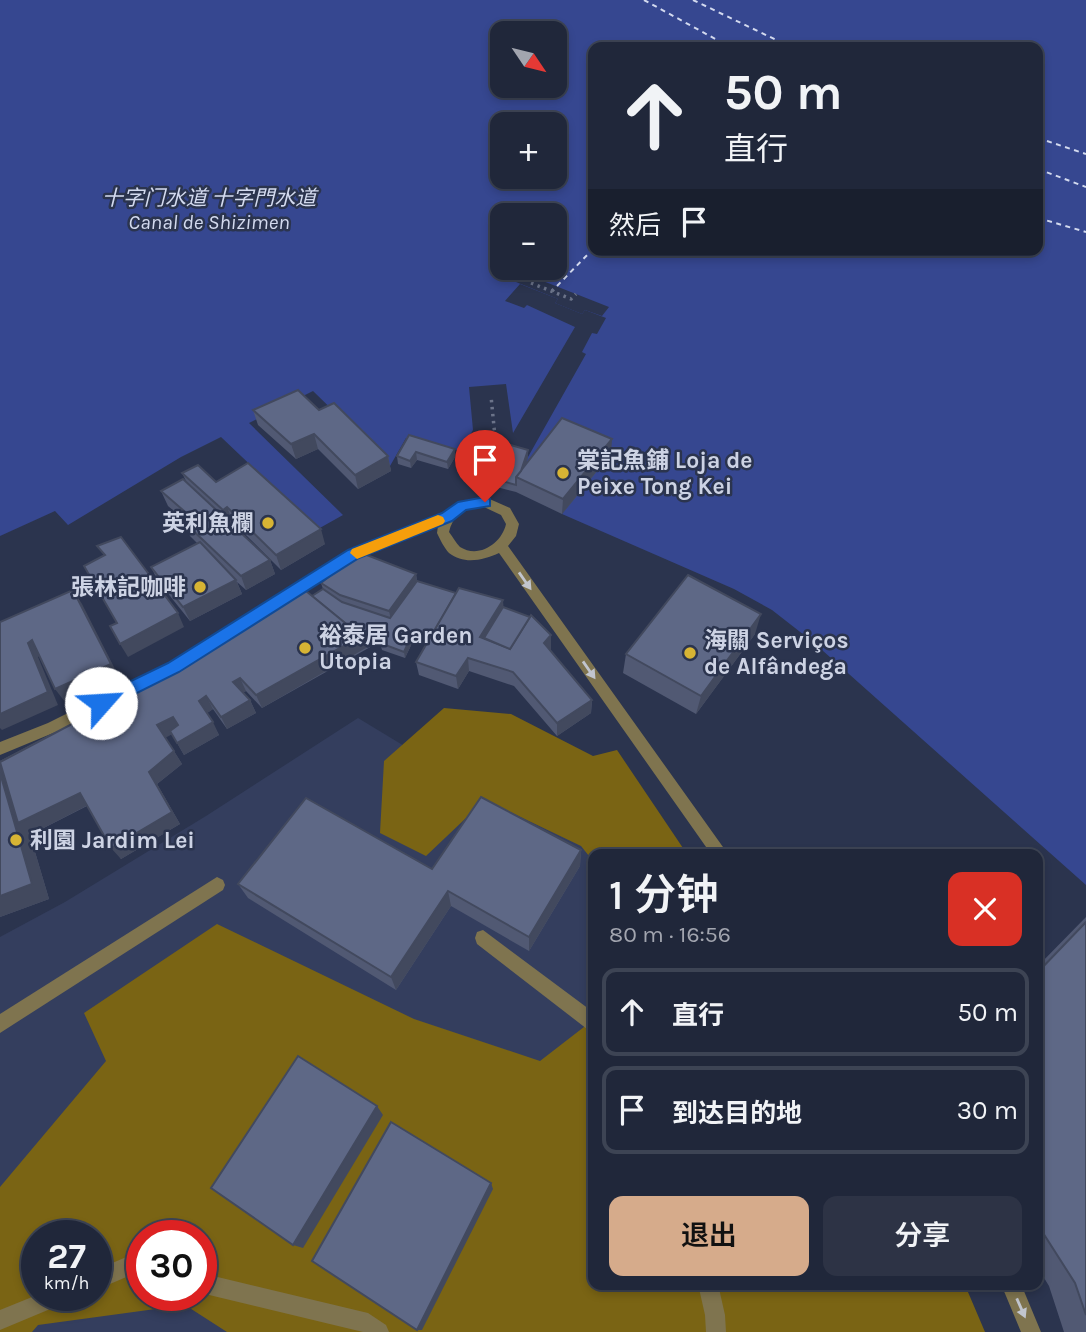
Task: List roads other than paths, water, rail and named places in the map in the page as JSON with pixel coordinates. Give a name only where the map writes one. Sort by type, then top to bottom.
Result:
[{"type":"street","points":[[0,749],[53,727],[173,667],[354,554],[451,514],[463,505],[485,502],[503,510],[513,525],[512,533],[502,547],[481,555],[471,555],[452,548],[443,533],[451,514]]},
{"type":"street","points":[[502,547],[716,849]]},
{"type":"street","points":[[0,1024],[217,885]]},
{"type":"street","points":[[483,938],[588,1019]]},
{"type":"street","points":[[217,1287],[368,1323],[379,1332]]},
{"type":"street","points":[[709,1290],[716,1332]]},
{"type":"street","points":[[1014,1290],[1031,1332]]},
{"type":"street","points":[[0,1320],[22,1311]]},
{"type":"water","name":"十字门水道 十字門水道 Canal de Shizimen","points":[[0,0],[1086,0],[1086,885],[813,642],[772,610],[734,589],[562,514],[610,454],[516,492],[528,457],[586,354],[582,352],[592,333],[597,334],[606,318],[585,310],[582,314],[555,303],[558,299],[520,284],[505,301],[524,308],[527,305],[575,327],[513,433],[506,384],[469,387],[473,430],[461,451],[406,438],[390,466],[313,391],[249,423],[343,515],[318,529],[221,437],[181,457],[68,525],[55,511],[0,536]]},
{"type":"place","name":"棠記魚鋪 Loja de Peixe Tong Kei","points":[[563,473]]},
{"type":"place","name":"英利魚欄","points":[[268,523]]},
{"type":"place","name":"張林記咖啡","points":[[200,587]]},
{"type":"place","name":"裕泰居 Garden Utopia","points":[[305,648]]},
{"type":"place","name":"海關 Serviços de Alfândega","points":[[690,653]]},
{"type":"place","name":"利園 Jardim Lei","points":[[16,840]]}]
